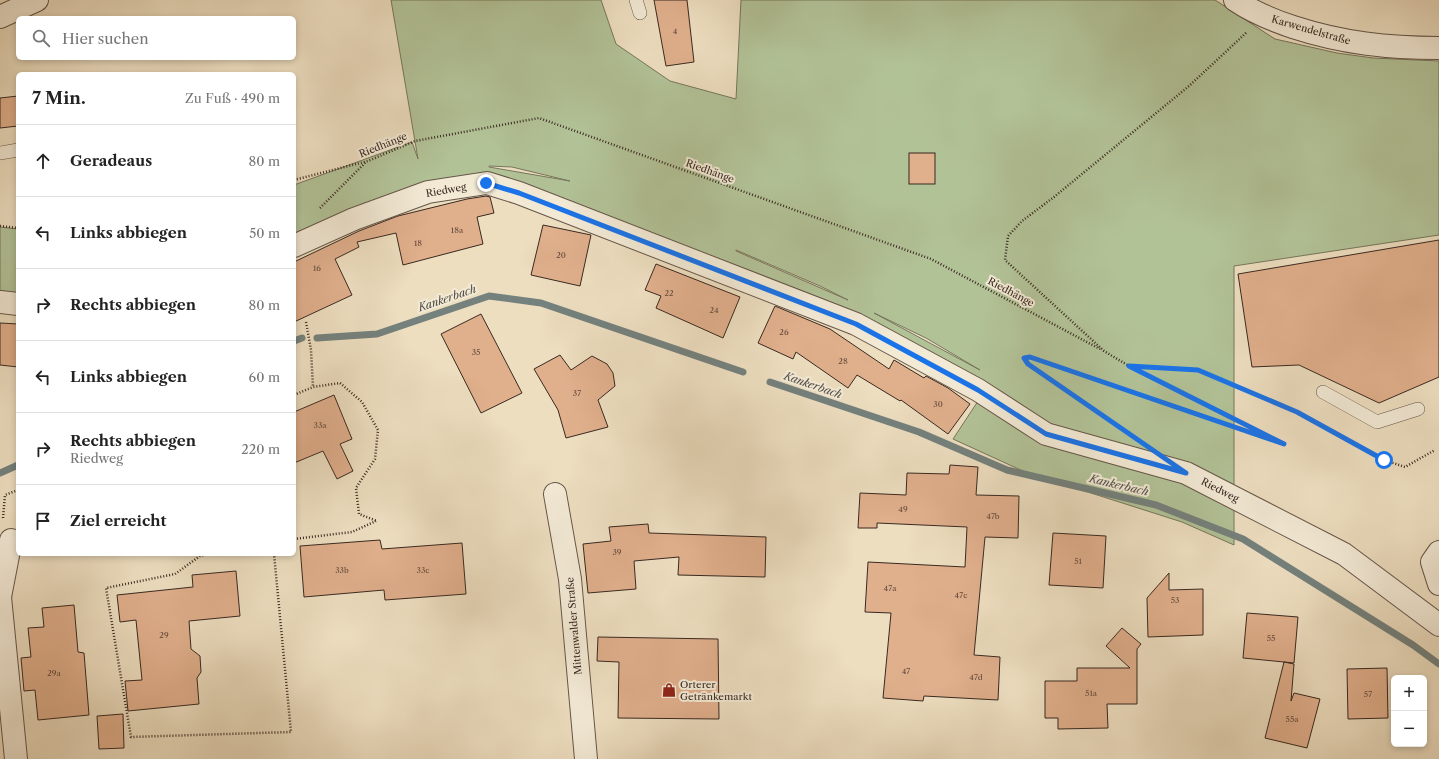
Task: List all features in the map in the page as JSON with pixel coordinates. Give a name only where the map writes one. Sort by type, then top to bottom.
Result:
[{"type":"street","points":[[0,17],[37,0]]},
{"type":"street","name":"Karwendelstraße","points":[[1235,0],[1250,11],[1264,17],[1319,35],[1354,43],[1403,48],[1439,48]]},
{"type":"street","name":"Riedweg","points":[[296,245],[354,219],[428,192],[486,183],[519,193],[856,324],[978,390],[1046,434],[1186,473],[1344,554],[1439,625]]},
{"type":"street","points":[[0,302],[16,304]]},
{"type":"street","name":"Mittenwalder Straße","points":[[555,494],[570,579],[586,759]]},
{"type":"street","points":[[7,531],[0,597],[16,759]]},
{"type":"street","points":[[1439,552],[1432,562],[1439,584]]},
{"type":"lane","points":[[636,0],[640,14]]},
{"type":"lane","points":[[0,153],[16,150]]},
{"type":"lane","points":[[1323,392],[1377,422],[1418,409]]},
{"type":"path","points":[[1127,432],[1028,364],[1024,358],[1030,357],[1284,444],[1129,366],[1104,351],[1005,260],[1008,236],[1022,221],[1106,156],[1189,86],[1264,17]]},
{"type":"path","name":"Riedhänge","points":[[296,179],[368,161],[414,141],[539,118],[931,259],[1104,351]]},
{"type":"path","points":[[317,211],[368,161]]},
{"type":"path","points":[[0,226],[16,228]]},
{"type":"path","points":[[306,322],[311,350],[313,387]]},
{"type":"path","points":[[1129,366],[1198,370],[1297,412],[1384,460],[1405,467],[1434,450]]},
{"type":"path","points":[[296,394],[313,387],[340,383],[362,402],[378,430],[375,459],[356,488],[359,514],[377,521],[352,532],[296,539]]},
{"type":"path","points":[[7,531],[5,495],[16,491]]},
{"type":"path","points":[[200,556],[175,574],[106,588],[131,737],[291,732],[274,556]]},
{"type":"green space","points":[[391,0],[601,0],[616,44],[670,81],[736,99],[741,0],[1215,0],[1275,39],[1337,53],[1373,58],[1439,61],[1439,235],[1234,266],[1234,545],[1182,522],[1025,472],[953,439],[986,389],[490,174],[296,237],[296,184],[412,142],[418,159]],"holes":[[[489,166],[512,167],[570,181]],[[736,251],[820,286],[848,300]],[[874,313],[926,338],[980,370]]]},
{"type":"green space","points":[[0,227],[16,229],[16,294],[0,293]]},
{"type":"building","points":[[654,0],[687,0],[694,62],[666,66]]},
{"type":"building","points":[[16,96],[16,126],[0,128],[0,98]]},
{"type":"building","points":[[909,153],[935,153],[935,184],[909,184]]},
{"type":"building","points":[[486,196],[490,197],[494,213],[477,217],[483,244],[403,265],[396,233],[357,242],[359,247],[335,259],[352,295],[296,321],[296,261],[359,231],[398,216],[467,199]]},
{"type":"building","points":[[543,225],[591,235],[580,286],[531,275]]},
{"type":"building","points":[[1439,240],[1439,377],[1379,403],[1299,365],[1252,367],[1238,274]]},
{"type":"building","points":[[656,264],[740,297],[723,338],[656,308],[661,296],[645,290]]},
{"type":"building","points":[[775,306],[830,329],[889,369],[894,360],[924,378],[926,376],[948,388],[970,404],[948,434],[901,400],[900,401],[857,375],[848,388],[796,352],[793,359],[758,343]]},
{"type":"building","points":[[481,314],[522,393],[481,413],[441,334]]},
{"type":"building","points":[[0,323],[16,324],[16,367],[0,365]]},
{"type":"building","points":[[560,355],[571,370],[592,356],[607,364],[613,373],[615,386],[598,400],[608,427],[566,438],[558,410],[534,369]]},
{"type":"building","points":[[334,395],[352,439],[340,444],[353,471],[337,479],[323,451],[296,462],[296,411]]},
{"type":"building","points":[[950,465],[978,467],[976,495],[1019,496],[1018,538],[985,537],[974,655],[1000,657],[998,700],[924,696],[923,701],[883,698],[891,613],[865,612],[868,562],[965,567],[967,527],[877,523],[877,528],[858,528],[860,493],[906,495],[907,473],[949,474]]},
{"type":"building","points":[[648,524],[649,533],[766,537],[765,577],[678,575],[679,557],[634,561],[636,589],[588,593],[583,544],[611,541],[609,527]]},
{"type":"building","points":[[1053,533],[1106,536],[1103,588],[1049,585]]},
{"type":"building","points":[[380,540],[382,549],[462,543],[466,594],[385,600],[384,590],[304,597],[300,546]]},
{"type":"building","points":[[236,571],[240,616],[189,621],[191,649],[200,656],[201,672],[197,678],[199,704],[128,711],[125,681],[142,680],[136,620],[120,622],[117,595],[193,587],[192,575]]},
{"type":"building","points":[[1169,573],[1169,590],[1203,589],[1203,635],[1148,637],[1147,598]]},
{"type":"building","points":[[74,605],[78,652],[84,653],[89,715],[38,720],[35,690],[24,691],[21,658],[31,657],[28,628],[44,627],[42,608]]},
{"type":"building","points":[[1247,613],[1298,617],[1294,663],[1243,658]]},
{"type":"building","points":[[1122,628],[1141,644],[1137,649],[1137,704],[1107,704],[1108,728],[1058,729],[1058,718],[1045,718],[1045,681],[1077,681],[1077,668],[1130,668],[1106,646]]},
{"type":"building","name":"Orterer Getränkemarkt","points":[[598,637],[718,639],[719,719],[618,718],[619,662],[597,661]]},
{"type":"building","points":[[1284,662],[1294,664],[1291,701],[1294,693],[1320,699],[1307,748],[1265,738]]},
{"type":"building","points":[[1387,668],[1388,718],[1348,719],[1347,669]]},
{"type":"building","points":[[123,714],[124,748],[99,749],[97,716]]},
{"type":"waterway","name":"Kankerbach","points":[[317,338],[377,334],[489,296],[541,303],[743,372]]},
{"type":"waterway","name":"Kankerbach","points":[[296,340],[302,338]]},
{"type":"waterway","name":"Kankerbach","points":[[770,382],[919,432],[1007,470],[1156,505],[1243,539],[1413,645],[1439,664]]},
{"type":"waterway","name":"Kankerbach","points":[[0,473],[16,466]]},
{"type":"place","name":"Orterer Getränkemarkt","points":[[669,690]]},
{"type":"route","points":[[486,183],[519,193],[856,324],[978,390],[1046,434],[1186,473],[1028,364],[1024,358],[1030,357],[1284,444],[1129,366],[1198,370],[1297,412],[1384,460]]}]
